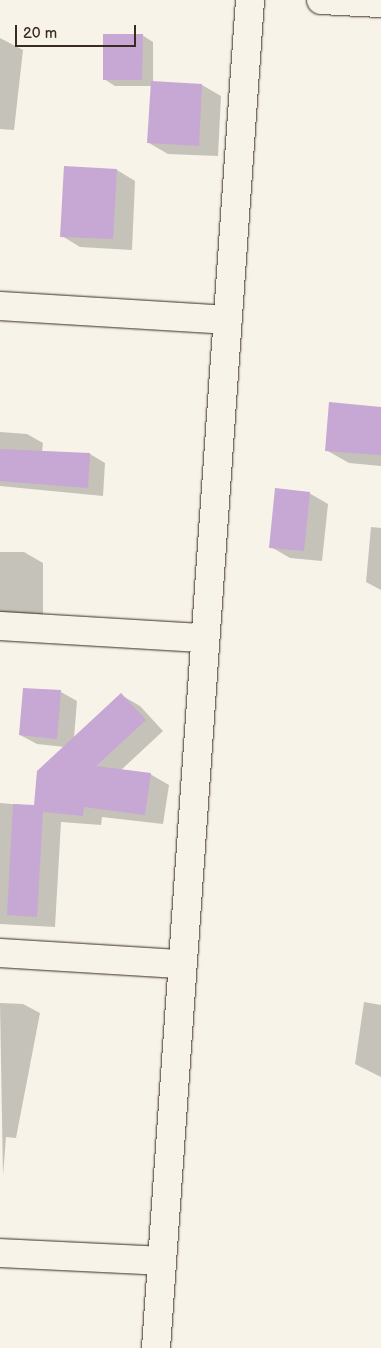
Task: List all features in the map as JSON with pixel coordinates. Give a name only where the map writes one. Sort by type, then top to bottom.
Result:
[{"type":"street","points":[[156,1348],[181,964],[250,0]]},
{"type":"street","points":[[321,0],[381,3]]},
{"type":"street","points":[[0,306],[228,320]]},
{"type":"street","points":[[0,626],[204,638]]},
{"type":"street","points":[[0,953],[181,964]]},
{"type":"street","points":[[0,1253],[161,1261]]},
{"type":"building","points":[[103,34],[143,34],[142,80],[103,80]]},
{"type":"building","points":[[151,81],[202,84],[199,146],[147,143]]},
{"type":"building","points":[[64,166],[117,169],[113,239],[60,237]]},
{"type":"building","points":[[329,402],[381,407],[381,455],[325,451]]},
{"type":"building","points":[[0,449],[90,453],[88,488],[0,481]]},
{"type":"building","points":[[275,488],[310,492],[304,551],[269,548]]},
{"type":"building","points":[[23,688],[61,690],[57,739],[19,735]]},
{"type":"building","points":[[121,693],[146,720],[96,766],[151,773],[145,815],[84,807],[83,816],[43,812],[37,917],[7,915],[13,804],[34,805],[37,771]]}]
